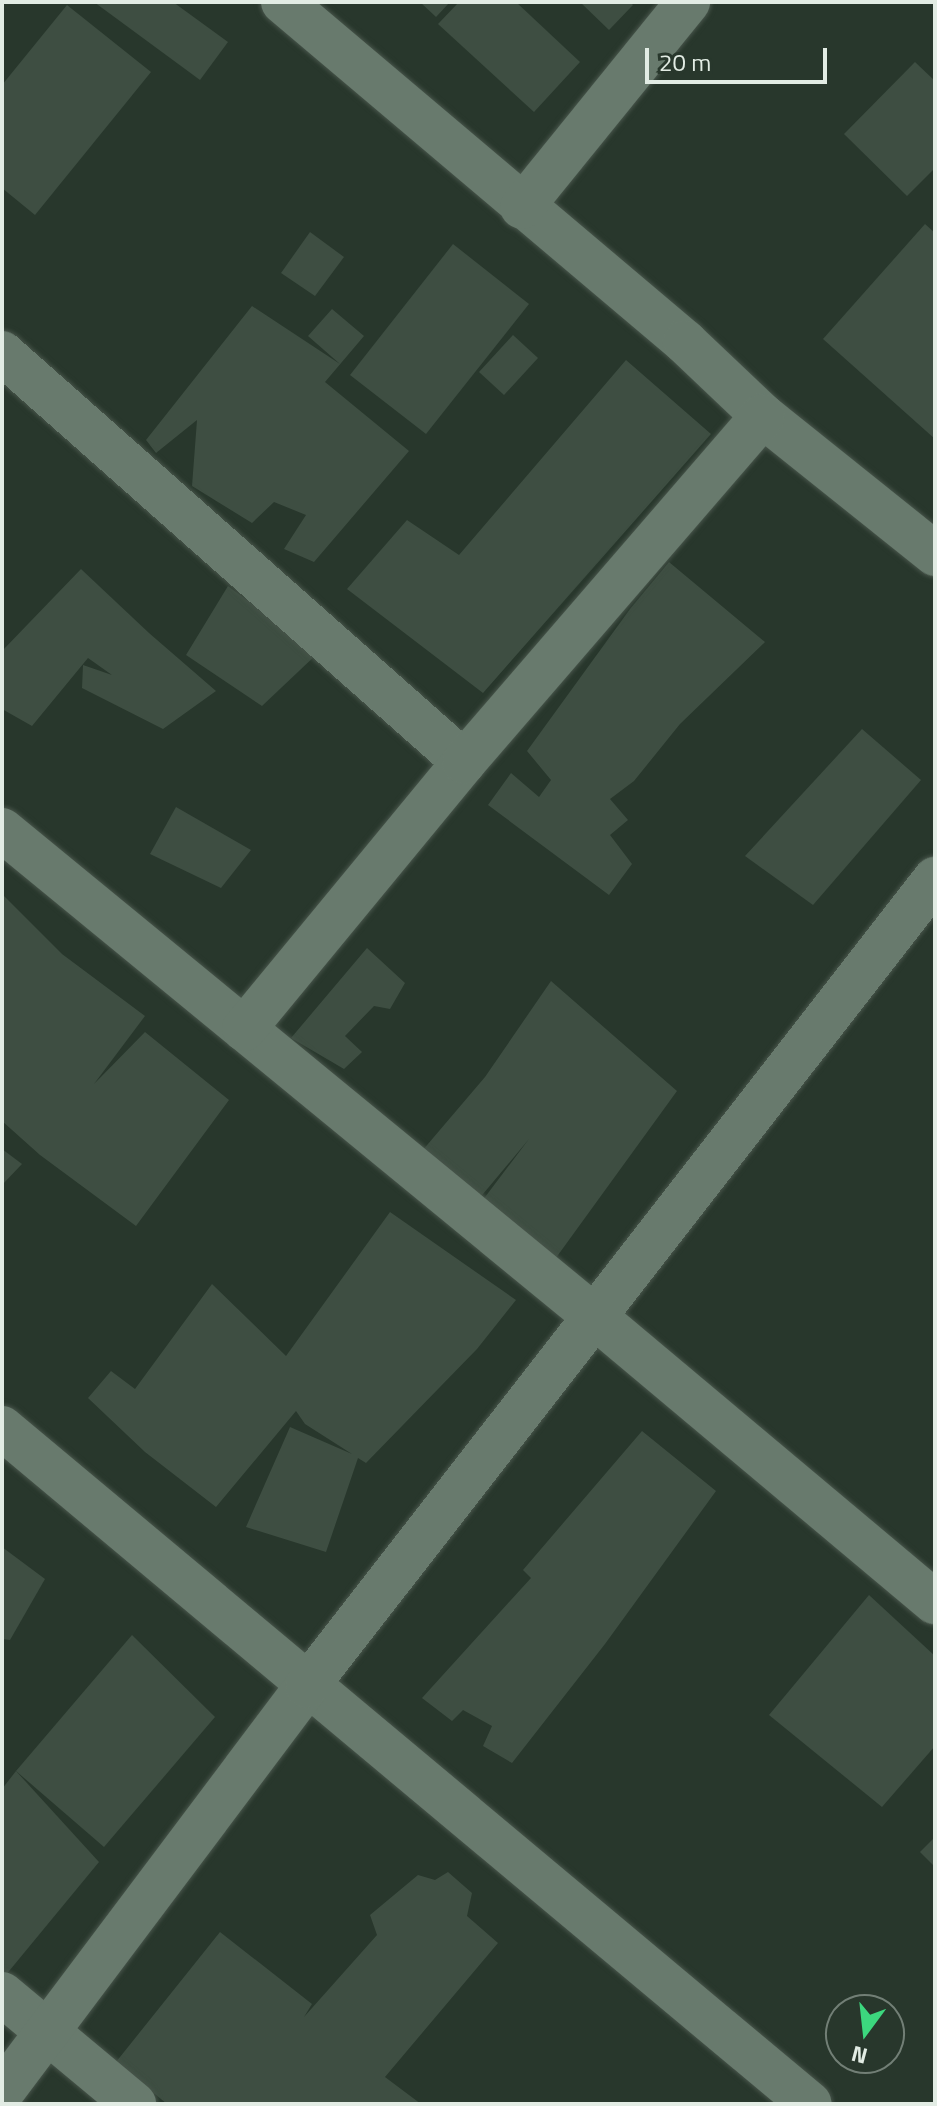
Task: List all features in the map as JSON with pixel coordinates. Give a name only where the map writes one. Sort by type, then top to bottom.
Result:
[{"type":"street","points":[[283,2],[685,342],[763,416],[935,554]]},
{"type":"street","points":[[522,207],[688,2]]},
{"type":"street","points":[[2,353],[464,762]]},
{"type":"street","points":[[244,1029],[464,762],[763,416]]},
{"type":"street","points":[[2,830],[595,1317],[935,1602]]},
{"type":"street","points":[[2,2092],[307,1686],[935,879]]},
{"type":"street","points":[[2,1428],[810,2104]]},
{"type":"street","points":[[2,1994],[134,2104]]},
{"type":"building","points":[[94,2],[173,2],[228,42],[200,80]]},
{"type":"building","points":[[420,2],[450,2],[436,17]]},
{"type":"building","points":[[459,2],[516,2],[580,62],[534,112],[438,24]]},
{"type":"building","points":[[580,2],[630,2],[633,5],[609,30]]},
{"type":"building","points":[[67,5],[151,72],[35,215],[2,188],[2,85]]},
{"type":"building","points":[[915,62],[935,81],[935,168],[907,196],[844,134]]},
{"type":"building","points":[[925,224],[935,233],[935,439],[823,339]]},
{"type":"building","points":[[310,232],[344,257],[315,296],[281,273]]},
{"type":"building","points":[[453,244],[529,304],[426,434],[350,375]]},
{"type":"building","points":[[252,306],[340,364],[308,336],[332,309],[364,336],[325,382],[409,451],[314,562],[284,549],[306,515],[274,502],[252,523],[192,486],[197,420],[156,453],[146,440]]},
{"type":"building","points":[[513,335],[538,358],[504,395],[479,372]]},
{"type":"building","points":[[626,360],[711,434],[483,693],[347,589],[407,520],[459,555]]},
{"type":"building","points":[[669,562],[765,642],[680,724],[634,781],[610,799],[628,820],[610,835],[632,864],[609,895],[488,805],[511,773],[539,797],[551,780],[527,751],[630,609]]},
{"type":"building","points":[[81,569],[216,691],[163,729],[82,688],[83,665],[112,675],[88,658],[32,726],[2,709],[2,651]]},
{"type":"building","points":[[228,586],[318,653],[262,706],[186,655]]},
{"type":"building","points":[[862,729],[921,780],[813,905],[745,856]]},
{"type":"building","points":[[176,807],[251,850],[221,888],[150,854]]},
{"type":"building","points":[[2,894],[62,954],[145,1016],[94,1084],[145,1032],[229,1100],[136,1226],[40,1155],[2,1121]]},
{"type":"building","points":[[367,948],[405,983],[390,1009],[374,1006],[345,1036],[362,1052],[344,1069],[291,1038]]},
{"type":"building","points":[[551,981],[677,1091],[553,1262],[476,1209],[529,1139],[473,1206],[422,1151],[485,1077]]},
{"type":"building","points":[[2,1149],[22,1164],[2,1185]]},
{"type":"building","points":[[390,1212],[516,1300],[477,1349],[366,1463],[358,1458],[326,1552],[246,1527],[290,1427],[352,1454],[305,1424],[296,1411],[216,1507],[145,1452],[88,1398],[111,1371],[135,1389],[212,1284],[286,1356]]},
{"type":"building","points":[[642,1431],[716,1491],[605,1644],[512,1763],[483,1746],[492,1726],[463,1710],[452,1721],[422,1698],[531,1578],[523,1570]]},
{"type":"building","points":[[2,1547],[45,1579],[10,1640],[2,1639]]},
{"type":"building","points":[[869,1595],[935,1656],[935,1746],[882,1807],[769,1715]]},
{"type":"building","points":[[132,1635],[215,1717],[104,1847],[16,1771]]},
{"type":"building","points":[[16,1771],[99,1862],[5,1976],[2,1973],[2,1789]]},
{"type":"building","points":[[935,1837],[935,1867],[920,1852]]},
{"type":"building","points":[[448,1872],[472,1893],[467,1916],[498,1943],[385,2077],[421,2104],[167,2104],[116,2062],[220,1932],[312,2004],[304,2017],[377,1935],[370,1915],[418,1875],[435,1880]]}]
